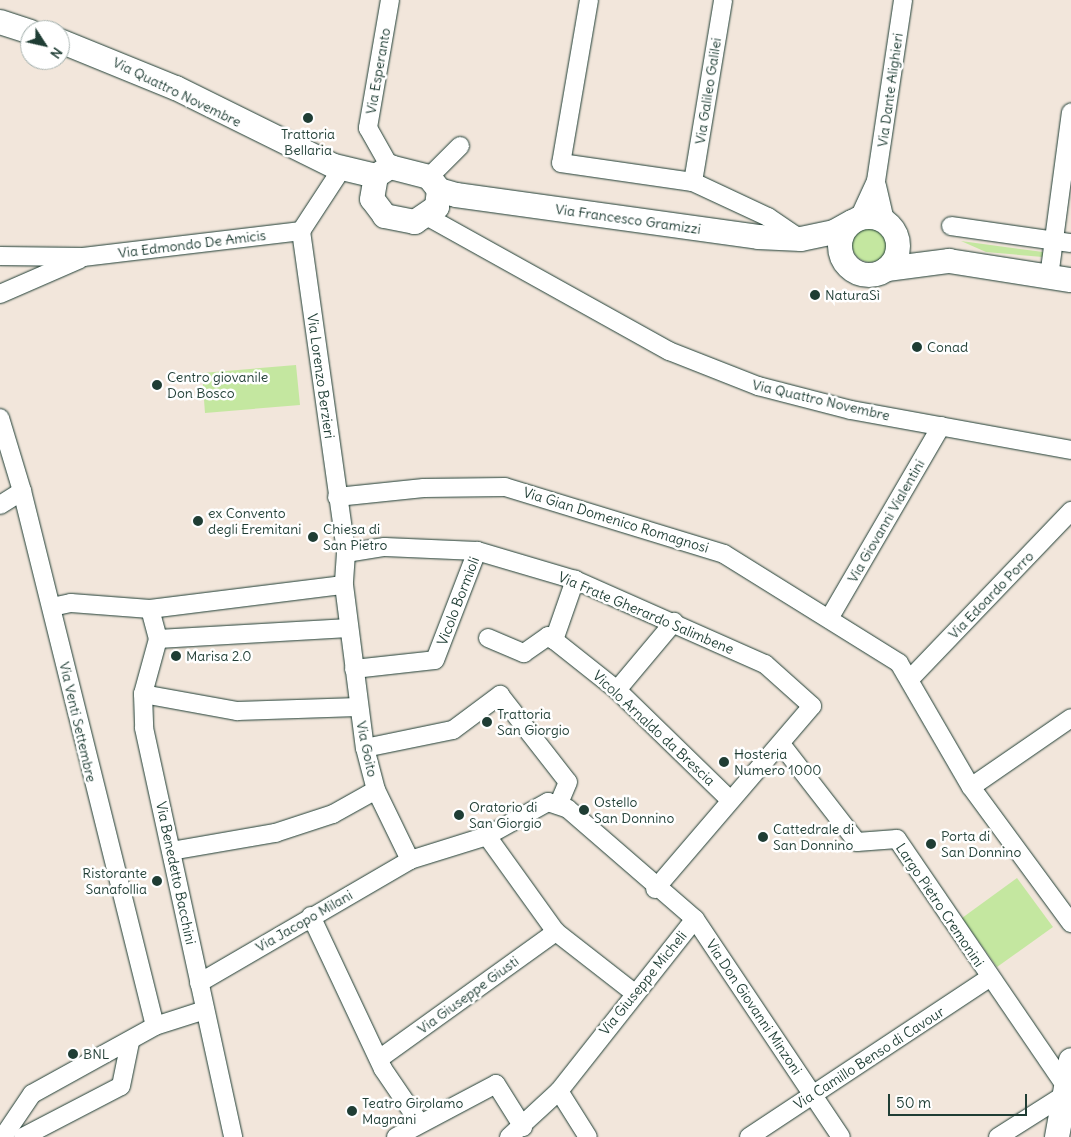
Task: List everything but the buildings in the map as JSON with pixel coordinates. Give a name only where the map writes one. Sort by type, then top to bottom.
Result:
[{"type":"main road","points":[[0,22],[20,29]]},
{"type":"main road","points":[[0,29],[20,30]]},
{"type":"main road","name":"Via Quattro Novembre","points":[[70,45],[176,88],[343,173],[372,199],[385,216],[415,222],[438,197],[383,172],[343,173]]},
{"type":"main road","points":[[372,199],[383,172]]},
{"type":"main road","name":"Via Francesco Gramizzi","points":[[438,197],[801,239],[834,232],[855,220]]},
{"type":"main road","points":[[844,262],[840,245],[855,220],[888,224],[898,249],[887,269]]},
{"type":"main road","name":"Via Francesco Gramizzi","points":[[888,224],[913,245],[949,261],[1060,278]]},
{"type":"main road","name":"Via Francesco Gramizzi","points":[[801,239],[864,275],[887,269],[949,261]]},
{"type":"main road","points":[[1057,1137],[1066,1100],[1071,1060]]},
{"type":"street","name":"Via Esperanto","points":[[383,172],[368,128],[390,0]]},
{"type":"street","points":[[589,0],[560,163],[693,182],[768,217],[801,239]]},
{"type":"street","name":"Via Galileo Galilei","points":[[693,182],[723,0]]},
{"type":"street","name":"Via Dante Alighieri","points":[[855,220],[876,181],[903,0]]},
{"type":"street","points":[[1060,278],[1071,112]]},
{"type":"street","points":[[438,197],[460,146]]},
{"type":"street","points":[[301,232],[343,173]]},
{"type":"street","name":"Via Dante Alighieri","points":[[876,181],[888,224]]},
{"type":"street","name":"Via Quattro Novembre","points":[[438,197],[678,354],[758,386],[941,426],[1071,450]]},
{"type":"street","points":[[951,226],[1063,242]]},
{"type":"street","name":"Via Edmondo De Amicis","points":[[0,256],[83,258],[301,232]]},
{"type":"street","name":"Via Lorenzo Berzieri","points":[[301,232],[346,553],[344,585],[349,628]]},
{"type":"street","name":"Via Edmondo De Amicis","points":[[0,294],[83,258]]},
{"type":"street","name":"Via Venti Settembre","points":[[0,418],[22,491],[52,607],[155,1026]]},
{"type":"street","name":"Via Giovanni Vialentini","points":[[830,617],[941,426]]},
{"type":"street","name":"Via Gian Domenico Romagnosi","points":[[337,497],[424,488],[505,487],[688,540],[724,554],[830,617],[899,663],[910,678],[971,787],[1071,923]]},
{"type":"street","points":[[0,505],[22,491]]},
{"type":"street","name":"Via Edoardo Porro","points":[[910,678],[1071,511]]},
{"type":"street","name":"Via Frate Gherardo Salimbene","points":[[346,553],[385,547],[477,551],[575,580],[674,622],[765,664],[812,706],[781,744]]},
{"type":"street","name":"Vicolo Bormioli","points":[[354,669],[435,660],[477,551]]},
{"type":"street","points":[[488,638],[524,653],[548,636],[554,640],[575,580]]},
{"type":"street","points":[[52,607],[71,603],[150,609],[344,585]]},
{"type":"street","name":"Via Benedetto Bacchini","points":[[150,609],[156,645],[143,694],[144,728],[233,1137]]},
{"type":"street","points":[[617,690],[674,622]]},
{"type":"street","points":[[156,645],[349,628]]},
{"type":"street","name":"Via Goito","points":[[349,628],[358,707],[365,748],[376,790],[410,860]]},
{"type":"street","name":"Vicolo Arnaldo da Brescia","points":[[554,640],[617,690],[729,799]]},
{"type":"street","points":[[143,694],[237,710],[358,707]]},
{"type":"street","points":[[365,748],[453,730],[500,695],[568,782],[558,805]]},
{"type":"street","points":[[971,787],[1071,718]]},
{"type":"street","points":[[655,889],[729,799],[781,744]]},
{"type":"street","name":"Largo Pietro Cremonini","points":[[781,744],[857,842],[898,839],[989,978]]},
{"type":"street","points":[[171,851],[275,834],[333,814],[376,790]]},
{"type":"street","name":"Via Jacopo Milani","points":[[199,983],[410,860],[487,836],[548,802],[558,805]]},
{"type":"street","name":"Via Giuseppe Micheli","points":[[516,1132],[559,1091],[633,992],[695,918],[655,889],[568,808],[558,805]]},
{"type":"street","points":[[487,836],[556,932],[633,992]]},
{"type":"street","points":[[311,916],[379,1059],[418,1122]]},
{"type":"street","name":"Via Don Giovanni Minzoni","points":[[695,918],[841,1137]]},
{"type":"street","name":"Via Giuseppe Giusti","points":[[379,1059],[556,932]]},
{"type":"street","points":[[989,978],[1066,1100],[1008,1134]]},
{"type":"street","name":"Via Camillo Benso di Cavour","points":[[749,1137],[989,978]]},
{"type":"street","points":[[2,1137],[32,1094],[130,1042],[155,1026],[205,1010]]},
{"type":"street","points":[[23,1137],[121,1086],[130,1042]]},
{"type":"street","points":[[396,1137],[418,1122],[496,1084],[516,1132]]},
{"type":"street","points":[[559,1091],[588,1137]]},
{"type":"green space","points":[[870,226],[877,227],[883,231],[887,237],[887,251],[883,257],[877,261],[870,262],[863,261],[857,257],[853,251],[852,244],[853,237],[857,231],[863,227]]},
{"type":"green space","points":[[961,241],[1043,252],[1043,257],[986,252]]},
{"type":"green space","points":[[296,365],[300,405],[205,413],[202,373]]},
{"type":"green space","points":[[1017,878],[1053,927],[997,967],[962,918]]},
{"type":"place","name":"Trattoria Bellaria","points":[[308,118]]},
{"type":"place","name":"NaturaSì","points":[[815,295]]},
{"type":"place","name":"Conad","points":[[917,347]]},
{"type":"place","name":"Centro giovanile Don Bosco","points":[[157,385]]},
{"type":"place","name":"ex Convento degli Eremitani","points":[[198,521]]},
{"type":"place","name":"Chiesa di San Pietro","points":[[313,537]]},
{"type":"place","name":"Marisa 2.0","points":[[176,656]]},
{"type":"place","name":"Trattoria San Giorgio","points":[[487,722]]},
{"type":"place","name":"Hosteria Numero 1000","points":[[724,762]]},
{"type":"place","name":"Ostello San Donnino","points":[[584,810]]},
{"type":"place","name":"Oratorio di San Giorgio","points":[[459,815]]},
{"type":"place","name":"Cattedrale di San Donnino","points":[[763,837]]},
{"type":"place","name":"Porta di San Donnino","points":[[931,844]]},
{"type":"place","name":"Ristorante Sanafollia","points":[[157,881]]},
{"type":"place","name":"BNL","points":[[73,1054]]},
{"type":"place","name":"Teatro Girolamo Magnani","points":[[352,1111]]}]
